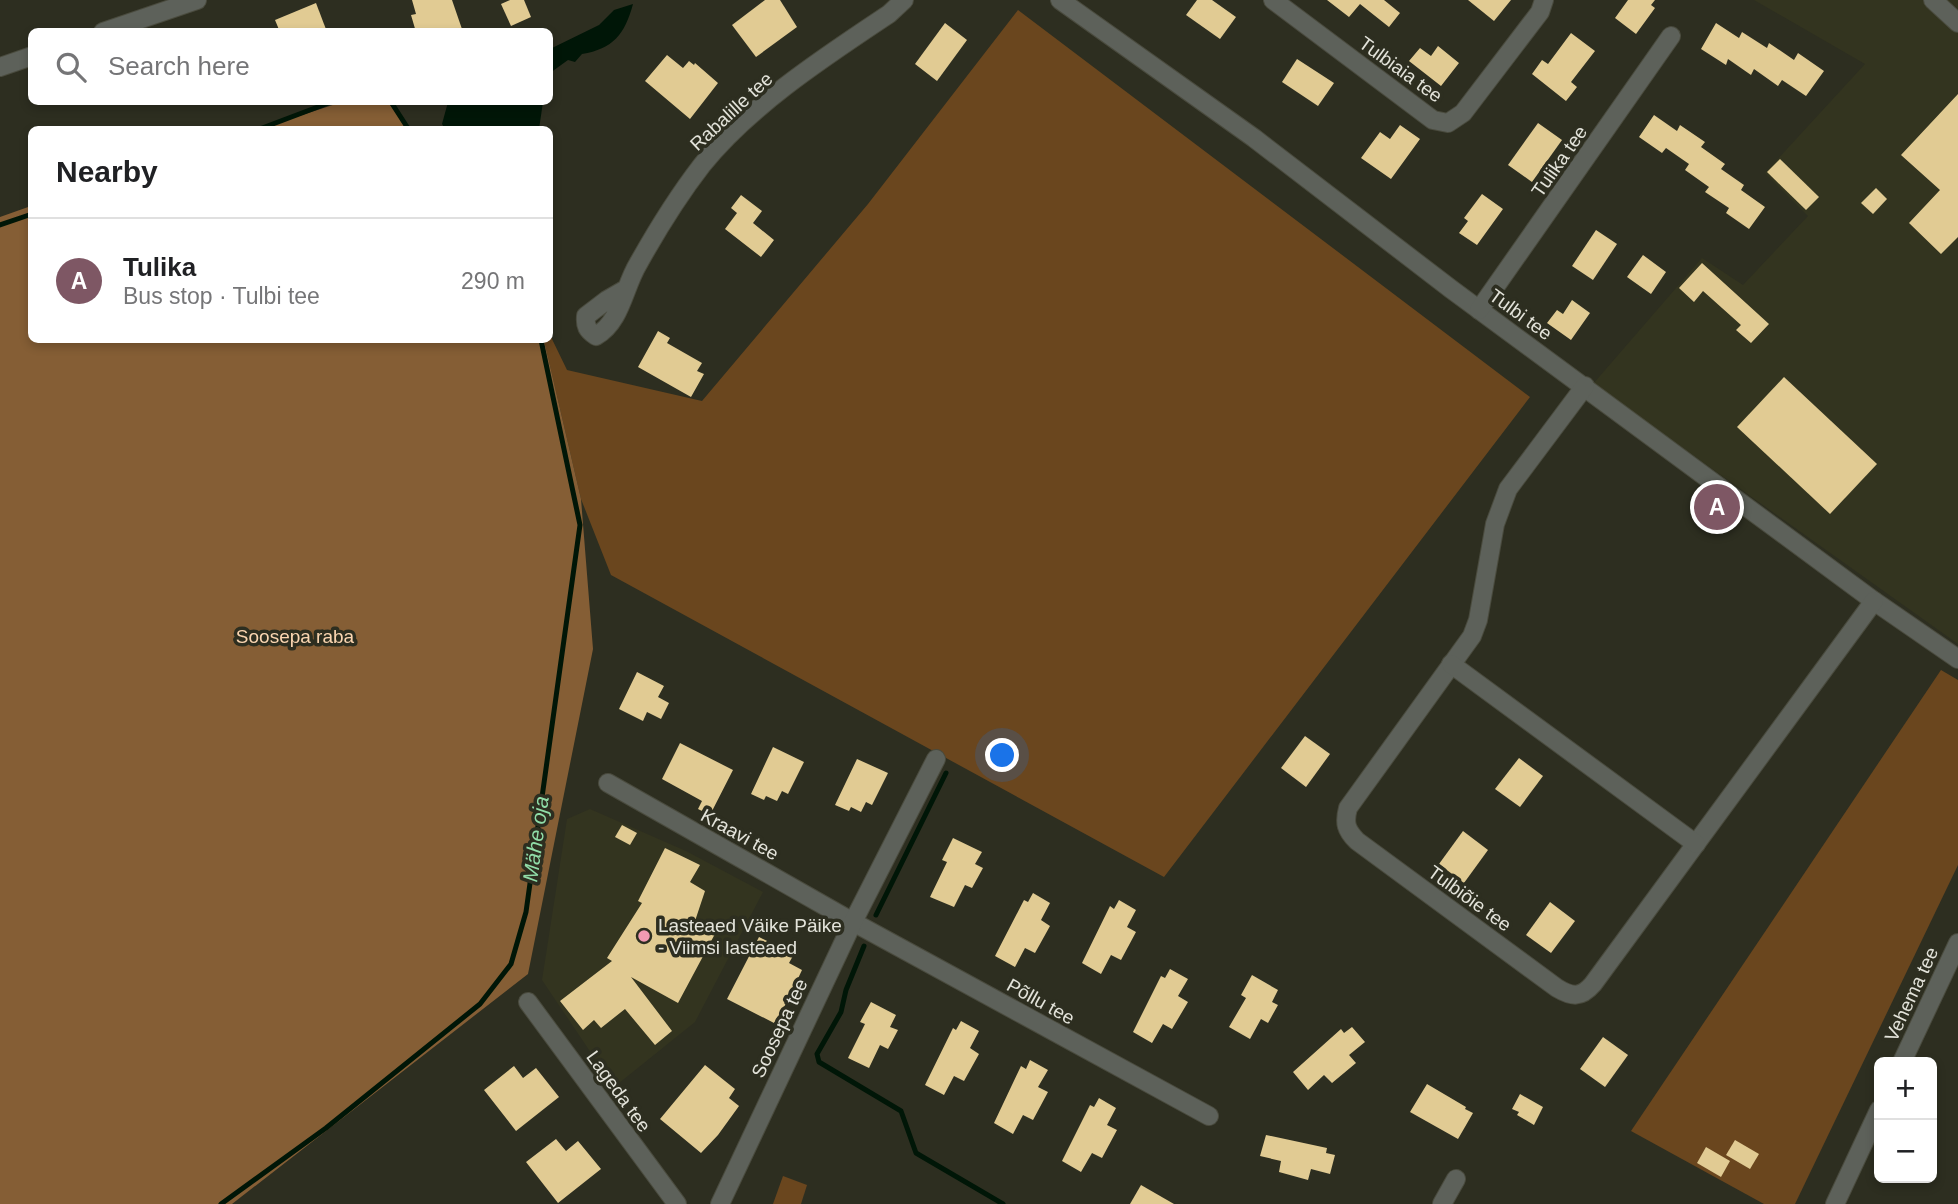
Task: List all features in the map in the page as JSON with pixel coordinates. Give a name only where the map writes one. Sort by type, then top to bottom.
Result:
[{"type":"street","points":[[137,0],[148,16]]},
{"type":"street","points":[[114,28],[197,0]]},
{"type":"street","name":"Rabalille tee","points":[[626,289],[637,266],[681,195],[718,148],[780,91],[889,14],[904,0]]},
{"type":"street","name":"Tulbi tee","points":[[1060,0],[1254,138],[1479,310],[1874,601],[1958,659]]},
{"type":"street","name":"Tulbiaia tee","points":[[1273,0],[1433,120],[1448,123],[1463,113],[1540,12],[1544,0]]},
{"type":"street","points":[[1933,0],[1958,23]]},
{"type":"street","name":"Tulika tee","points":[[1479,310],[1671,36]]},
{"type":"street","points":[[0,66],[28,57]]},
{"type":"street","name":"Tulbiõie tee","points":[[1585,386],[1508,489],[1495,524],[1478,620],[1472,636],[1348,808],[1345,820],[1347,830],[1368,849],[1557,988],[1573,996],[1587,992],[1874,601]]},
{"type":"street","points":[[1451,664],[1696,844]]},
{"type":"street","name":"Soosepa tee","points":[[720,1204],[853,922],[936,759]]},
{"type":"street","name":"Kraavi tee","points":[[608,783],[853,922]]},
{"type":"street","name":"Põllu tee","points":[[853,922],[1209,1116]]},
{"type":"street","name":"Vehema tee","points":[[1904,1057],[1958,943]]},
{"type":"street","name":"Lageda tee","points":[[528,1002],[677,1204]]},
{"type":"street","points":[[1835,1204],[1874,1120]]},
{"type":"street","points":[[1442,1204],[1456,1179]]},
{"type":"shaded area","points":[[1754,0],[1958,0],[1958,644],[1593,384],[1702,258],[1743,285],[1808,216],[1765,173],[1865,64]]},
{"type":"shaded area","points":[[633,4],[622,32],[610,44],[582,54],[575,62],[568,60],[553,71],[553,48],[599,25],[614,10]]},
{"type":"shaded area","points":[[1018,10],[1530,397],[1164,877],[611,575],[581,499],[545,343],[553,341],[567,370],[702,401],[868,204]]},
{"type":"shaded area","points":[[447,105],[543,105],[539,126],[442,124]]},
{"type":"shaded area","points":[[1941,670],[1958,680],[1958,865],[1795,1204],[1764,1204],[1631,1131]]},
{"type":"shaded area","name":"Lasteaed Väike Päike - Viimsi lasteaed","points":[[590,809],[686,851],[763,892],[695,1022],[614,1087],[542,980],[567,819]]},
{"type":"shaded area","points":[[783,1176],[807,1185],[801,1204],[773,1204]]},
{"type":"green space","points":[[333,105],[390,105],[406,126],[268,126]]},
{"type":"green space","name":"Soosepa raba","points":[[28,207],[28,343],[545,343],[581,499],[593,649],[528,974],[232,1204],[0,1204],[0,217]]},
{"type":"building","points":[[412,0],[452,0],[462,28],[415,28],[411,15],[416,14]]},
{"type":"building","points":[[510,0],[524,0],[531,17],[511,26],[501,4]]},
{"type":"building","points":[[765,0],[780,0],[797,27],[756,57],[732,25]]},
{"type":"building","points":[[1197,0],[1212,0],[1236,17],[1220,39],[1186,15]]},
{"type":"building","points":[[1327,0],[1384,0],[1400,13],[1389,27],[1360,4],[1349,17]]},
{"type":"building","points":[[1468,0],[1511,0],[1494,21]]},
{"type":"building","points":[[1628,0],[1655,0],[1651,5],[1655,8],[1636,34],[1615,18]]},
{"type":"building","points":[[316,3],[325,28],[278,28],[275,20]]},
{"type":"building","points":[[945,23],[967,40],[937,81],[915,64]]},
{"type":"building","points":[[1716,23],[1739,38],[1742,32],[1767,48],[1769,43],[1794,60],[1798,53],[1824,71],[1806,96],[1782,80],[1778,86],[1754,69],[1751,75],[1728,59],[1726,65],[1701,49]]},
{"type":"building","points":[[1571,33],[1595,51],[1571,82],[1577,87],[1566,101],[1532,74],[1542,60],[1548,64]]},
{"type":"building","points":[[1438,46],[1459,63],[1441,86],[1409,61],[1420,48],[1431,56]]},
{"type":"building","points":[[667,55],[683,68],[689,61],[694,65],[695,63],[718,83],[690,119],[645,81]]},
{"type":"building","points":[[1297,59],[1334,83],[1318,106],[1282,82]]},
{"type":"building","points":[[1958,94],[1958,237],[1941,254],[1909,223],[1940,190],[1901,155]]},
{"type":"building","points":[[1654,115],[1677,131],[1680,125],[1705,142],[1701,147],[1725,164],[1721,169],[1744,185],[1741,190],[1765,207],[1749,229],[1726,213],[1729,208],[1705,192],[1709,187],[1685,170],[1689,164],[1666,148],[1662,153],[1639,137]]},
{"type":"building","points":[[1538,123],[1562,140],[1532,182],[1508,165]]},
{"type":"building","points":[[1400,125],[1420,139],[1391,179],[1361,158],[1380,132],[1390,139]]},
{"type":"building","points":[[1780,159],[1819,197],[1806,210],[1767,172]]},
{"type":"building","points":[[1876,188],[1887,199],[1873,214],[1861,203]]},
{"type":"building","points":[[1482,194],[1503,209],[1477,245],[1459,233],[1468,221],[1464,218]]},
{"type":"building","points":[[741,195],[762,211],[753,223],[774,240],[761,257],[725,229],[737,213],[731,208]]},
{"type":"building","points":[[1596,230],[1617,244],[1593,280],[1572,266]]},
{"type":"building","points":[[1643,255],[1666,272],[1651,294],[1627,277]]},
{"type":"building","points":[[1702,263],[1769,324],[1751,343],[1736,330],[1741,325],[1703,291],[1694,302],[1679,288]]},
{"type":"building","points":[[1572,300],[1590,313],[1571,340],[1547,323],[1557,310],[1563,314]]},
{"type":"building","points":[[658,331],[670,338],[667,343],[702,363],[697,371],[704,374],[691,397],[638,367]]},
{"type":"building","points":[[1784,377],[1877,464],[1830,514],[1737,427]]},
{"type":"building","points":[[637,672],[664,686],[658,697],[669,703],[661,719],[647,712],[643,721],[619,709]]},
{"type":"building","points":[[1305,736],[1330,754],[1306,787],[1281,768]]},
{"type":"building","points":[[680,743],[733,770],[710,815],[698,809],[702,801],[662,779]]},
{"type":"building","points":[[773,747],[804,762],[788,794],[782,791],[777,801],[766,796],[764,800],[751,794]]},
{"type":"building","points":[[1519,758],[1543,776],[1520,807],[1495,789]]},
{"type":"building","points":[[857,759],[888,773],[872,805],[866,802],[861,812],[851,807],[849,811],[835,805]]},
{"type":"building","points":[[622,825],[637,833],[630,845],[615,837]]},
{"type":"building","points":[[1463,831],[1488,850],[1464,883],[1439,864]]},
{"type":"building","points":[[953,838],[982,852],[975,864],[983,868],[972,888],[965,885],[954,907],[930,897],[947,862],[942,860]]},
{"type":"building","points":[[665,848],[700,865],[690,882],[705,891],[695,921],[716,932],[678,1003],[631,977],[672,1031],[655,1045],[625,1009],[601,1028],[594,1020],[583,1030],[560,1001],[612,961],[607,958],[642,903],[638,901]]},
{"type":"building","points":[[1033,893],[1050,903],[1041,920],[1050,926],[1035,953],[1025,948],[1015,967],[995,956],[1024,900],[1028,902]]},
{"type":"building","points":[[1119,900],[1136,910],[1127,927],[1136,932],[1121,960],[1111,955],[1101,974],[1082,963],[1110,906],[1114,909]]},
{"type":"building","points":[[1550,902],[1575,921],[1551,953],[1526,935]]},
{"type":"building","points":[[759,937],[794,954],[789,963],[802,970],[774,1023],[727,999]]},
{"type":"building","points":[[1170,969],[1188,979],[1178,996],[1188,1002],[1172,1029],[1163,1024],[1152,1043],[1133,1032],[1161,976],[1165,978]]},
{"type":"building","points":[[1252,975],[1278,990],[1272,1002],[1278,1005],[1268,1023],[1261,1019],[1250,1039],[1229,1027],[1246,998],[1241,995]]},
{"type":"building","points":[[871,1002],[896,1015],[890,1027],[898,1030],[888,1049],[880,1045],[869,1068],[848,1058],[865,1024],[860,1022]]},
{"type":"building","points":[[961,1021],[979,1031],[970,1048],[979,1054],[964,1081],[954,1076],[944,1095],[925,1085],[953,1028],[956,1030]]},
{"type":"building","points":[[1352,1027],[1365,1042],[1349,1055],[1356,1063],[1332,1083],[1324,1075],[1308,1090],[1293,1072],[1341,1029],[1344,1033]]},
{"type":"building","points":[[1603,1037],[1628,1055],[1605,1087],[1580,1069]]},
{"type":"building","points":[[1030,1060],[1048,1070],[1038,1087],[1048,1092],[1033,1120],[1023,1115],[1013,1134],[994,1123],[1021,1066],[1026,1069]]},
{"type":"building","points":[[705,1065],[735,1089],[729,1098],[739,1106],[701,1153],[660,1119]]},
{"type":"building","points":[[514,1066],[523,1078],[536,1068],[559,1097],[516,1131],[484,1090]]},
{"type":"building","points":[[1427,1084],[1473,1113],[1458,1139],[1410,1112]]},
{"type":"building","points":[[1520,1094],[1543,1107],[1534,1125],[1512,1109]]},
{"type":"building","points":[[1099,1098],[1116,1108],[1107,1125],[1117,1130],[1102,1158],[1092,1153],[1081,1172],[1062,1161],[1090,1105],[1094,1107]]},
{"type":"building","points":[[1266,1135],[1327,1148],[1326,1153],[1335,1155],[1330,1174],[1311,1169],[1308,1180],[1279,1172],[1281,1161],[1260,1156]]},
{"type":"building","points":[[556,1139],[566,1151],[578,1141],[601,1169],[558,1203],[526,1162]]},
{"type":"building","points":[[1735,1140],[1759,1154],[1750,1169],[1726,1155]]},
{"type":"building","points":[[1706,1147],[1730,1161],[1721,1177],[1697,1163]]},
{"type":"building","points":[[1141,1185],[1174,1204],[1130,1204]]},
{"type":"waterway","name":"Mähe oja","points":[[268,126],[323,105]]},
{"type":"waterway","name":"Mähe oja","points":[[393,105],[406,126]]},
{"type":"waterway","name":"Mähe oja","points":[[0,225],[28,215]]},
{"type":"waterway","name":"Mähe oja","points":[[221,1204],[326,1128],[480,1004],[511,964],[526,912],[580,525],[542,343]]},
{"type":"waterway","points":[[876,915],[946,773]]},
{"type":"waterway","points":[[864,946],[846,990],[841,1012],[817,1054],[819,1062],[901,1111],[916,1153],[1003,1204]]},
{"type":"place","name":"Tulika","points":[[1717,507]]},
{"type":"place","name":"Lasteaed Väike Päike - Viimsi lasteaed","points":[[644,936]]}]
